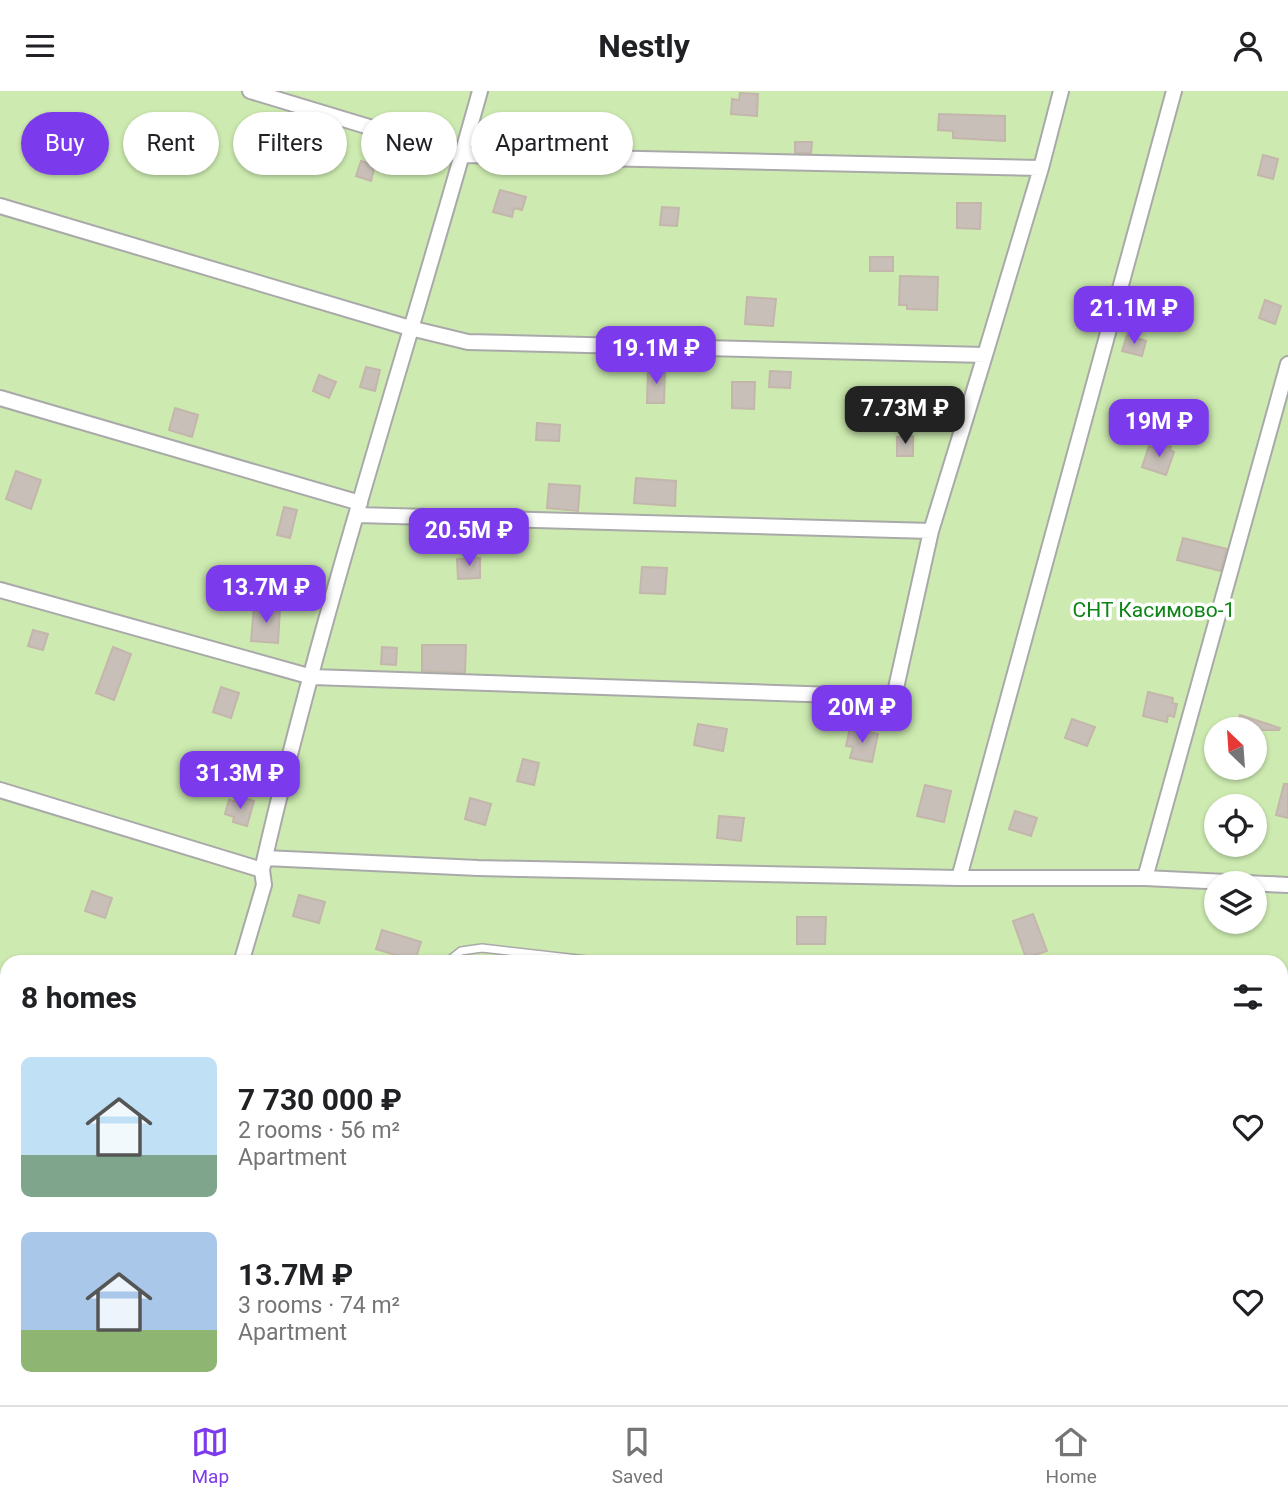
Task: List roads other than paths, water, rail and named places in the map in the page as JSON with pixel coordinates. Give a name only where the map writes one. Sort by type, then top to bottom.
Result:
[{"type":"street","points":[[250,91],[462,155],[1041,168]]},
{"type":"street","points":[[243,955],[264,885],[263,864],[358,509],[480,91]]},
{"type":"street","points":[[0,590],[312,677],[894,697],[931,531],[1041,168],[1061,91]]},
{"type":"street","points":[[959,878],[1174,91]]},
{"type":"street","points":[[0,206],[410,328],[468,342],[985,355]]},
{"type":"street","points":[[1145,878],[1288,365]]},
{"type":"street","points":[[0,398],[358,509],[931,531]]},
{"type":"street","points":[[0,790],[263,864],[959,878],[1145,878],[1288,885]]},
{"type":"lane","points":[[456,955],[461,951],[482,948],[543,955]]},
{"type":"park label","name":"СНТ Касимово-1","points":[[1154,610]]}]
